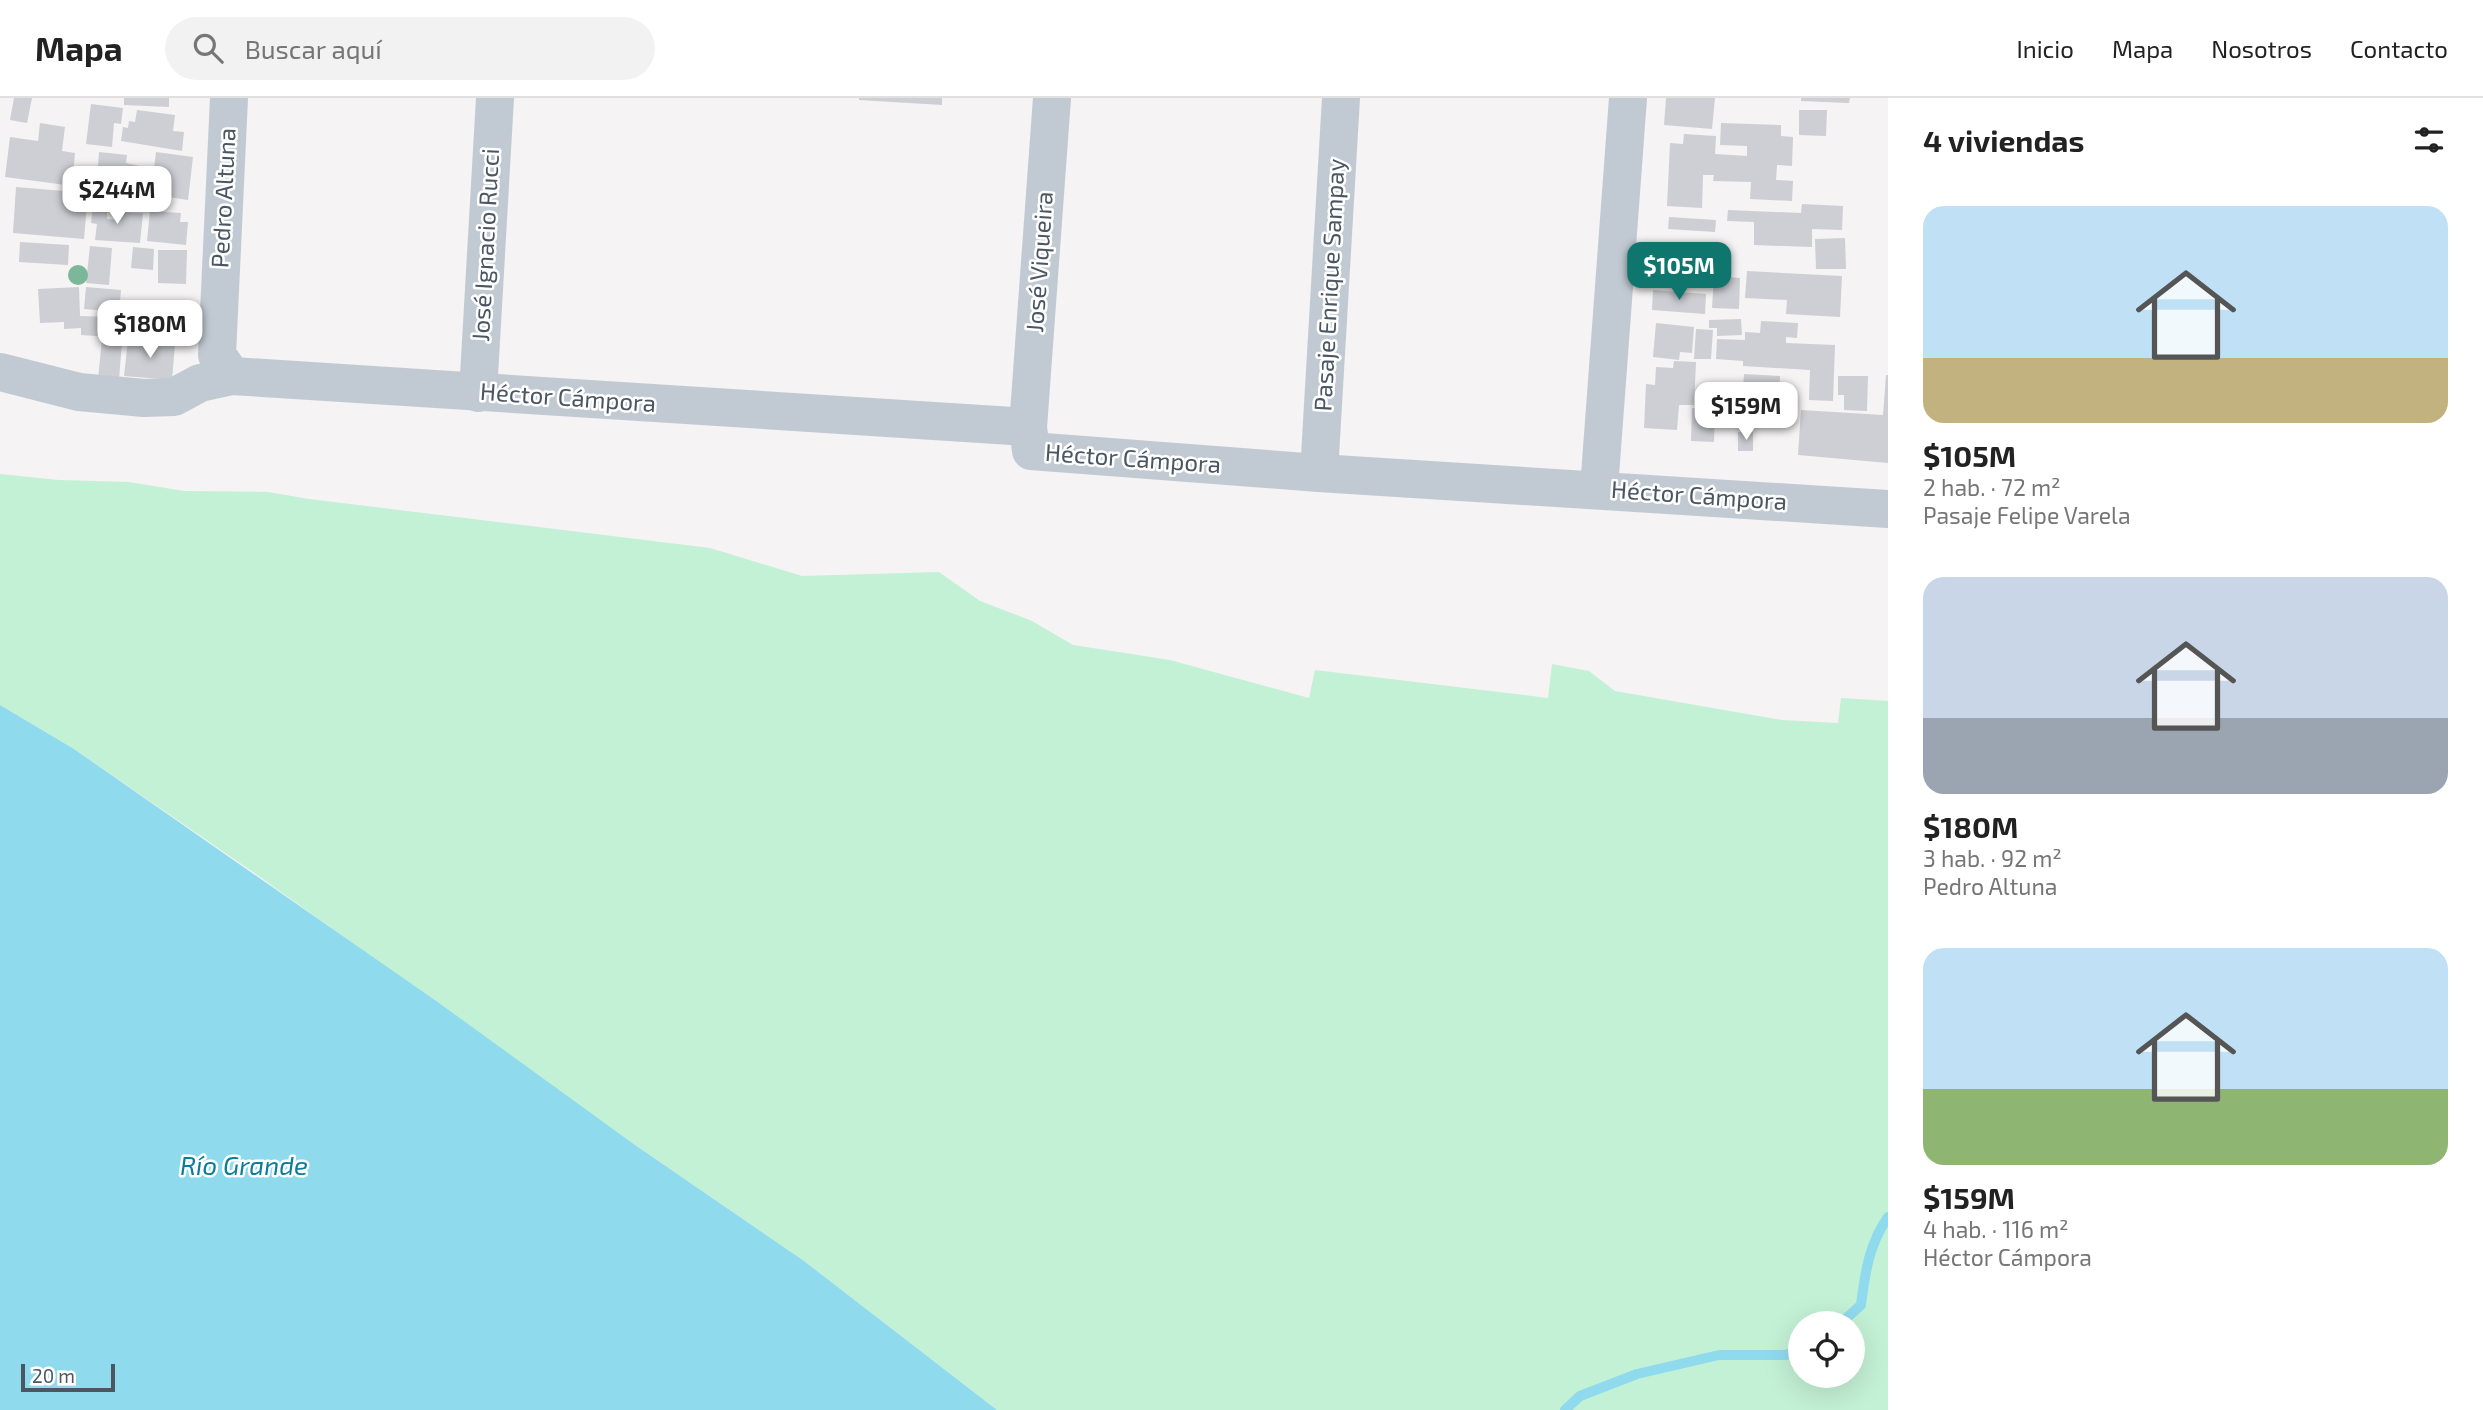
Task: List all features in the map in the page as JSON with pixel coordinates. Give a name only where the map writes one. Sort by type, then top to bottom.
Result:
[{"type":"street","name":"Pedro Altuna","points":[[229,98],[217,355],[232,376]]},
{"type":"street","name":"José Ignacio Rucci","points":[[478,393],[495,98]]},
{"type":"street","name":"José Viqueira","points":[[1028,427],[1052,98]]},
{"type":"street","name":"Pasaje Enrique Sampay","points":[[1319,473],[1340,98]]},
{"type":"street","points":[[1599,489],[1628,98]]},
{"type":"street","name":"Héctor Cámpora","points":[[0,372],[79,392],[144,398],[174,397],[200,383],[232,376],[1028,427],[1031,451],[1319,473],[1888,509]]},
{"type":"green space","points":[[0,474],[59,480],[129,482],[184,491],[268,492],[710,548],[802,576],[939,572],[980,601],[1032,621],[1073,645],[1170,660],[1309,698],[1315,670],[1548,698],[1552,664],[1589,671],[1615,691],[1782,720],[1838,723],[1841,698],[1888,701],[1888,1410],[997,1410],[804,1261],[74,749],[0,705]]},
{"type":"water","name":"Río Grande","points":[[0,705],[74,749],[804,1261],[997,1410],[0,1410]]},
{"type":"building","points":[[14,98],[32,98],[27,123],[10,120]]},
{"type":"building","points":[[124,98],[169,98],[169,107],[124,105]]},
{"type":"building","points":[[942,98],[942,105],[859,100]]},
{"type":"building","points":[[1666,98],[1715,98],[1712,129],[1664,125]]},
{"type":"building","points":[[1801,98],[1850,98],[1849,103],[1801,101]]},
{"type":"building","points":[[91,104],[123,108],[121,124],[114,123],[112,147],[86,144]]},
{"type":"building","points":[[137,110],[175,115],[173,131],[184,132],[182,151],[121,141],[123,127],[128,128],[129,121],[135,122]]},
{"type":"building","points":[[1799,110],[1827,110],[1826,136],[1799,135]]},
{"type":"building","points":[[40,123],[65,127],[62,151],[75,153],[73,176],[67,176],[66,185],[5,177],[10,137],[38,141]]},
{"type":"building","points":[[1721,123],[1781,125],[1781,136],[1793,137],[1792,166],[1777,165],[1776,180],[1793,181],[1792,201],[1750,199],[1751,182],[1713,181],[1714,175],[1703,175],[1702,208],[1667,206],[1670,143],[1683,144],[1684,134],[1716,136],[1715,154],[1747,156],[1747,146],[1720,145]]},
{"type":"building","points":[[99,152],[127,155],[126,163],[154,169],[156,152],[193,157],[188,200],[161,196],[163,176],[153,175],[150,193],[123,187],[123,192],[130,192],[129,206],[95,204]]},
{"type":"building","points":[[16,187],[88,193],[84,239],[13,233]]},
{"type":"building","points":[[1802,204],[1843,206],[1842,230],[1812,229],[1812,247],[1754,245],[1754,222],[1727,221],[1728,210],[1801,213]]},
{"type":"building","points":[[93,206],[107,207],[107,219],[121,220],[121,212],[143,213],[140,243],[95,240],[97,224],[91,223]]},
{"type":"building","points":[[150,211],[181,213],[180,222],[188,222],[186,245],[147,241]]},
{"type":"building","points":[[1669,217],[1716,220],[1715,232],[1668,229]]},
{"type":"building","points":[[1845,238],[1846,269],[1816,269],[1815,239]]},
{"type":"building","points":[[20,242],[69,245],[68,265],[19,262]]},
{"type":"building","points":[[90,246],[112,248],[109,285],[86,283]]},
{"type":"building","points":[[1657,246],[1709,249],[1707,286],[1655,283]]},
{"type":"building","points":[[133,247],[154,249],[153,270],[131,268]]},
{"type":"building","points":[[158,250],[187,250],[186,284],[158,283]]},
{"type":"building","points":[[1747,271],[1842,276],[1840,317],[1786,314],[1787,300],[1745,298]]},
{"type":"building","points":[[1714,276],[1740,278],[1739,309],[1712,308]]},
{"type":"building","points":[[79,287],[80,316],[112,317],[111,337],[81,335],[81,328],[64,329],[64,322],[40,323],[38,289]]},
{"type":"building","points":[[86,287],[121,290],[119,312],[84,309]]},
{"type":"building","points":[[1653,290],[1706,294],[1705,314],[1652,310]]},
{"type":"building","points":[[154,309],[189,312],[186,341],[151,338]]},
{"type":"building","points":[[1741,319],[1742,335],[1717,336],[1717,328],[1709,328],[1709,320]]},
{"type":"building","points":[[121,320],[149,323],[147,340],[119,337]]},
{"type":"building","points":[[1761,321],[1798,323],[1797,338],[1786,337],[1786,343],[1835,345],[1833,401],[1809,400],[1810,370],[1743,366],[1743,361],[1716,359],[1717,339],[1745,340],[1745,332],[1760,333]]},
{"type":"building","points":[[1656,323],[1694,327],[1692,353],[1680,352],[1679,360],[1653,357]]},
{"type":"building","points":[[1696,329],[1713,330],[1711,359],[1694,359]]},
{"type":"building","points":[[102,339],[122,341],[119,380],[98,379]]},
{"type":"building","points":[[128,340],[175,344],[172,380],[124,376]]},
{"type":"building","points":[[1674,361],[1696,362],[1694,405],[1679,405],[1677,430],[1644,428],[1646,384],[1655,385],[1656,367],[1673,368]]},
{"type":"building","points":[[1744,374],[1780,376],[1778,427],[1741,425]]},
{"type":"building","points":[[1886,375],[1888,463],[1798,455],[1801,410],[1883,415]]},
{"type":"building","points":[[1838,376],[1868,376],[1867,411],[1844,410],[1844,395],[1838,395]]},
{"type":"building","points":[[1720,383],[1742,385],[1740,428],[1717,427]]},
{"type":"building","points":[[1692,408],[1715,409],[1714,442],[1691,441]]},
{"type":"building","points":[[1738,432],[1753,432],[1753,451],[1738,451]]},
{"type":"waterway","points":[[1854,1311],[1861,1305],[1872,1248],[1888,1217]]},
{"type":"waterway","points":[[1565,1410],[1580,1396],[1637,1374],[1719,1355],[1788,1354]]}]
